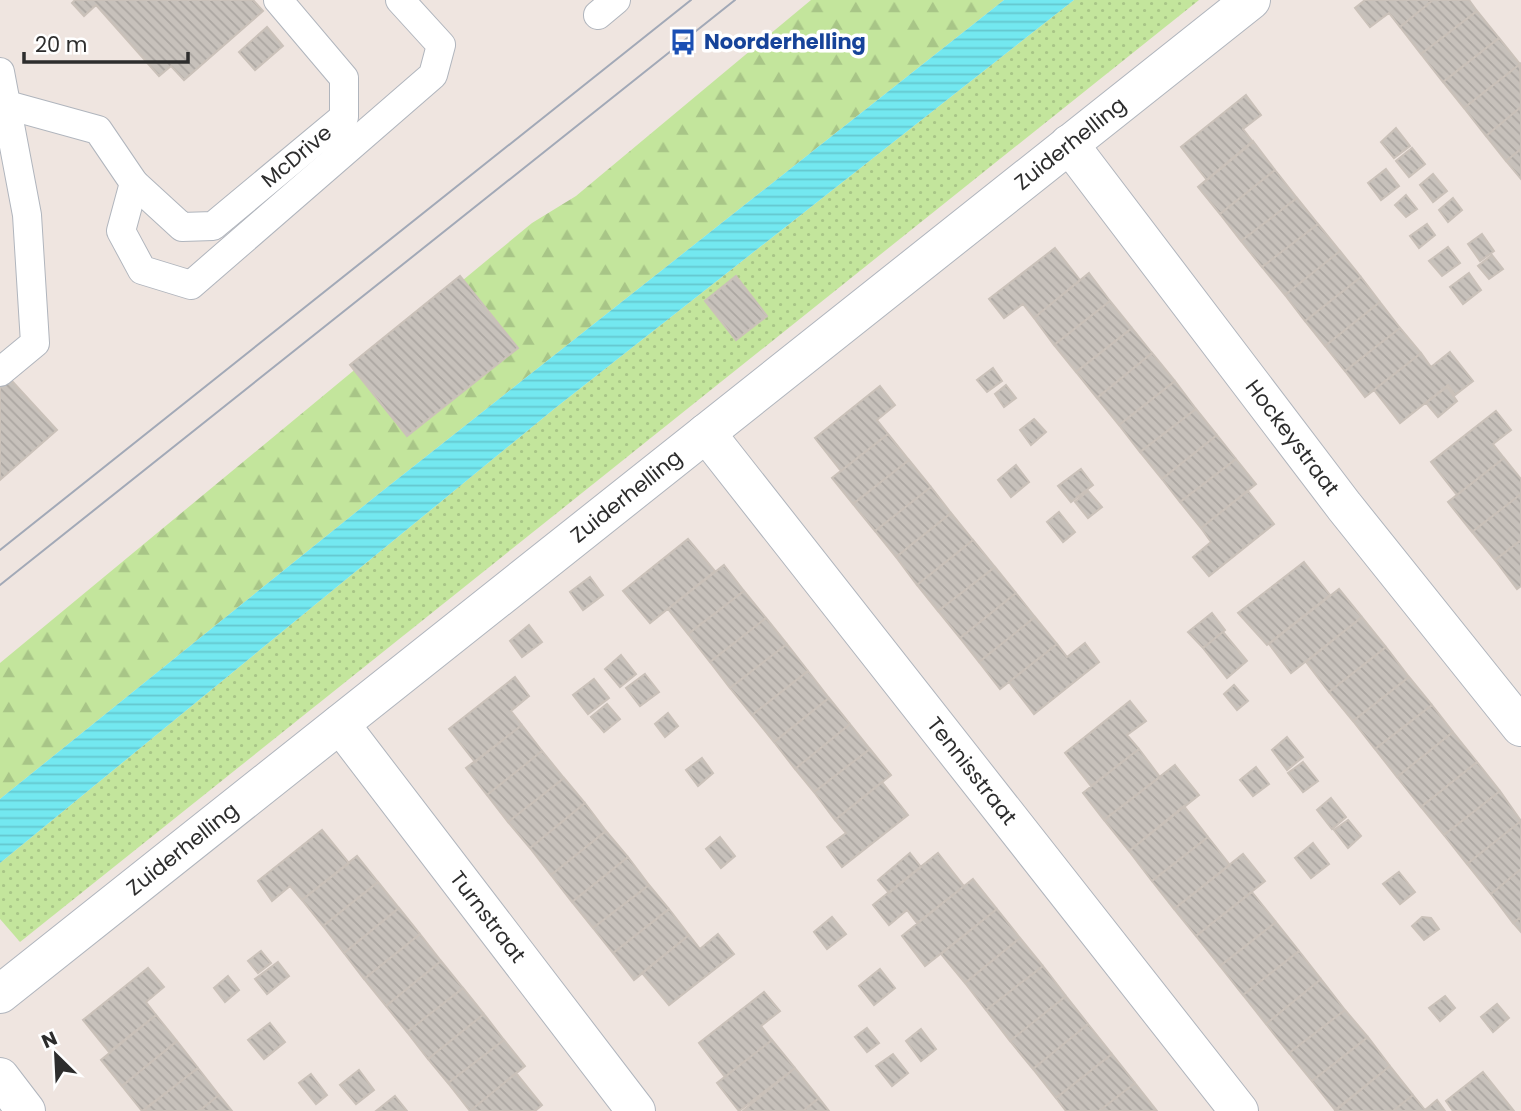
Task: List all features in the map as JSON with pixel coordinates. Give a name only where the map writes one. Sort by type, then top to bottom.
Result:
[{"type":"street","name":"Zuiderhelling","points":[[0,994],[1251,0]]},
{"type":"street","name":"Hockeystraat","points":[[1069,144],[1344,506],[1521,727]]},
{"type":"street","name":"Tennisstraat","points":[[706,433],[1240,1111]]},
{"type":"street","name":"Turnstraat","points":[[340,724],[636,1111]]},
{"type":"street","points":[[0,1077],[26,1111]]},
{"type":"lane","name":"McDrive","points":[[134,183],[182,227],[213,226],[344,117],[344,78],[278,0]]},
{"type":"lane","points":[[2,103],[98,130],[134,183],[121,231],[142,271],[191,285],[433,75],[441,45],[400,0]]},
{"type":"lane","points":[[0,72],[2,103],[27,215],[35,343],[0,372]]},
{"type":"green space","points":[[811,0],[1004,0],[376,496],[0,799],[0,663],[532,223],[576,196]]},
{"type":"green space","points":[[1074,0],[1199,0],[20,942],[0,919],[0,863],[554,409]]},
{"type":"water","points":[[1004,0],[1074,0],[554,409],[0,863],[0,799],[376,496]]},
{"type":"building","points":[[75,0],[253,0],[263,11],[184,80],[171,66],[159,76],[96,5],[84,16],[72,3]]},
{"type":"building","points":[[1365,0],[1433,0],[1400,27],[1389,13],[1370,27],[1355,8]]},
{"type":"building","points":[[1433,0],[1469,0],[1477,11],[1421,54],[1400,27]]},
{"type":"building","points":[[1477,11],[1499,38],[1443,82],[1421,54]]},
{"type":"building","points":[[267,27],[283,46],[255,70],[239,52]]},
{"type":"building","points":[[1499,38],[1520,64],[1464,108],[1443,82]]},
{"type":"building","points":[[1520,64],[1521,107],[1486,136],[1464,108]]},
{"type":"building","points":[[1246,95],[1261,115],[1243,129],[1253,142],[1207,180],[1181,147]]},
{"type":"building","points":[[1521,107],[1521,149],[1506,161],[1486,136]]},
{"type":"building","points":[[1396,128],[1410,146],[1394,158],[1381,142]]},
{"type":"building","points":[[1253,141],[1275,170],[1220,214],[1198,187]]},
{"type":"building","points":[[1412,148],[1425,164],[1409,177],[1396,161]]},
{"type":"building","points":[[1521,149],[1521,179],[1506,161]]},
{"type":"building","points":[[1386,169],[1399,186],[1381,200],[1368,183]]},
{"type":"building","points":[[1275,170],[1297,198],[1241,241],[1220,214]]},
{"type":"building","points":[[1433,174],[1447,191],[1433,202],[1420,185]]},
{"type":"building","points":[[1406,195],[1417,209],[1406,217],[1395,205]]},
{"type":"building","points":[[1297,198],[1318,224],[1262,267],[1241,241]]},
{"type":"building","points":[[1453,198],[1462,210],[1448,222],[1439,210]]},
{"type":"building","points":[[1318,224],[1340,251],[1285,295],[1262,267]]},
{"type":"building","points":[[1427,224],[1435,235],[1419,248],[1410,236]]},
{"type":"building","points":[[1482,234],[1494,251],[1480,261],[1468,244]]},
{"type":"building","points":[[1448,247],[1460,263],[1442,276],[1429,261]]},
{"type":"building","points":[[1055,248],[1080,280],[1034,318],[1023,304],[1004,318],[989,299]]},
{"type":"building","points":[[1340,251],[1361,277],[1305,321],[1285,295]]},
{"type":"building","points":[[1492,255],[1503,269],[1489,279],[1478,266]]},
{"type":"building","points":[[1089,273],[1110,301],[1054,345],[1034,318]]},
{"type":"building","points":[[1469,273],[1481,290],[1463,304],[1450,287]]},
{"type":"building","points":[[460,276],[518,348],[407,436],[350,365]]},
{"type":"building","points":[[736,276],[767,316],[736,340],[705,301]]},
{"type":"building","points":[[1361,277],[1380,302],[1325,346],[1305,321]]},
{"type":"building","points":[[1110,301],[1132,328],[1076,372],[1054,345]]},
{"type":"building","points":[[1380,302],[1400,328],[1345,371],[1325,346]]},
{"type":"building","points":[[1132,328],[1152,353],[1097,398],[1076,372]]},
{"type":"building","points":[[1400,328],[1421,353],[1365,397],[1345,371]]},
{"type":"building","points":[[1450,352],[1473,381],[1455,395],[1448,385],[1400,423],[1374,390],[1421,353],[1431,367]]},
{"type":"building","points":[[1152,353],[1175,381],[1119,425],[1097,398]]},
{"type":"building","points":[[0,368],[57,430],[0,480]]},
{"type":"building","points":[[993,368],[1002,381],[987,392],[977,380]]},
{"type":"building","points":[[1175,381],[1196,409],[1140,452],[1119,425]]},
{"type":"building","points":[[1006,385],[1016,398],[1004,407],[995,394]]},
{"type":"building","points":[[880,386],[895,405],[877,420],[888,434],[841,471],[815,438]]},
{"type":"building","points":[[1447,387],[1457,401],[1438,417],[1426,403]]},
{"type":"building","points":[[1196,409],[1217,435],[1162,479],[1140,452]]},
{"type":"building","points":[[1496,411],[1511,430],[1493,444],[1504,458],[1457,495],[1431,462]]},
{"type":"building","points":[[1034,419],[1046,432],[1031,445],[1020,430]]},
{"type":"building","points":[[888,434],[909,460],[853,504],[832,478]]},
{"type":"building","points":[[1217,435],[1236,459],[1180,502],[1162,479]]},
{"type":"building","points":[[1504,458],[1521,479],[1521,494],[1472,532],[1448,502]]},
{"type":"building","points":[[1236,459],[1256,484],[1201,528],[1180,502]]},
{"type":"building","points":[[909,460],[931,487],[875,531],[853,504]]},
{"type":"building","points":[[1016,465],[1029,482],[1011,497],[998,480]]},
{"type":"building","points":[[1081,469],[1093,485],[1071,502],[1058,486]]},
{"type":"building","points":[[931,487],[951,513],[896,557],[875,531]]},
{"type":"building","points":[[1088,491],[1102,507],[1088,518],[1075,502]]},
{"type":"building","points":[[1248,491],[1274,524],[1209,576],[1193,557],[1211,542],[1201,528]]},
{"type":"building","points":[[1521,494],[1521,540],[1495,560],[1472,532]]},
{"type":"building","points":[[1059,512],[1075,532],[1063,542],[1047,522]]},
{"type":"building","points":[[951,513],[973,540],[917,585],[896,557]]},
{"type":"building","points":[[688,539],[715,571],[650,623],[623,591]]},
{"type":"building","points":[[973,540],[995,567],[938,611],[917,585]]},
{"type":"building","points":[[1521,540],[1521,586],[1517,589],[1495,560]]},
{"type":"building","points":[[1304,562],[1330,595],[1267,645],[1238,613]]},
{"type":"building","points":[[724,565],[744,591],[688,634],[668,609]]},
{"type":"building","points":[[995,567],[1016,593],[960,638],[938,611]]},
{"type":"building","points":[[590,577],[603,595],[583,610],[570,592]]},
{"type":"building","points":[[1339,589],[1362,617],[1291,673],[1269,644]]},
{"type":"building","points":[[744,591],[766,618],[710,662],[688,634]]},
{"type":"building","points":[[1016,593],[1035,617],[979,662],[960,638]]},
{"type":"building","points":[[1212,613],[1225,630],[1203,648],[1188,632]]},
{"type":"building","points":[[1035,617],[1057,644],[1000,689],[979,662]]},
{"type":"building","points":[[1362,617],[1386,647],[1329,692],[1306,662]]},
{"type":"building","points":[[766,618],[787,644],[730,688],[710,662]]},
{"type":"building","points":[[529,625],[542,642],[522,657],[510,641]]},
{"type":"building","points":[[1223,632],[1247,661],[1227,678],[1203,648]]},
{"type":"building","points":[[1085,643],[1099,662],[1034,714],[1009,682],[1057,644],[1067,657]]},
{"type":"building","points":[[787,644],[808,671],[752,715],[730,688]]},
{"type":"building","points":[[1386,647],[1409,677],[1353,721],[1329,692]]},
{"type":"building","points":[[621,655],[636,674],[620,687],[605,669]]},
{"type":"building","points":[[808,671],[829,698],[774,742],[752,715]]},
{"type":"building","points":[[645,674],[659,692],[640,706],[626,688]]},
{"type":"building","points":[[515,677],[529,696],[511,711],[522,725],[475,762],[449,729]]},
{"type":"building","points":[[1409,677],[1432,705],[1375,749],[1353,721]]},
{"type":"building","points":[[594,679],[609,698],[588,714],[573,695]]},
{"type":"building","points":[[1234,685],[1248,701],[1237,710],[1224,694]]},
{"type":"building","points":[[829,698],[850,724],[795,769],[774,742]]},
{"type":"building","points":[[1130,701],[1146,721],[1127,735],[1139,749],[1091,786],[1065,753]]},
{"type":"building","points":[[607,704],[620,719],[604,732],[591,717]]},
{"type":"building","points":[[1432,705],[1453,732],[1397,777],[1375,749]]},
{"type":"building","points":[[668,713],[678,726],[665,737],[655,724]]},
{"type":"building","points":[[850,724],[870,749],[814,792],[795,769]]},
{"type":"building","points":[[522,725],[542,751],[487,795],[466,768]]},
{"type":"building","points":[[1453,732],[1477,762],[1421,807],[1397,777]]},
{"type":"building","points":[[1287,737],[1303,757],[1287,770],[1272,750]]},
{"type":"building","points":[[870,749],[891,775],[835,820],[814,792]]},
{"type":"building","points":[[1139,749],[1160,777],[1104,820],[1083,793]]},
{"type":"building","points":[[542,751],[564,778],[508,822],[487,795]]},
{"type":"building","points":[[702,758],[713,773],[698,786],[686,770]]},
{"type":"building","points":[[1303,762],[1318,781],[1303,792],[1288,773]]},
{"type":"building","points":[[1477,762],[1500,791],[1444,835],[1421,807]]},
{"type":"building","points":[[1175,765],[1199,795],[1129,851],[1104,820]]},
{"type":"building","points":[[1256,767],[1269,784],[1253,796],[1240,780]]},
{"type":"building","points":[[564,778],[585,803],[530,848],[508,822]]},
{"type":"building","points":[[882,782],[908,815],[842,867],[827,847],[846,833],[835,820]]},
{"type":"building","points":[[1500,791],[1521,821],[1467,864],[1444,835]]},
{"type":"building","points":[[1331,798],[1346,817],[1332,829],[1317,810]]},
{"type":"building","points":[[585,803],[606,831],[551,875],[530,848]]},
{"type":"building","points":[[1184,806],[1208,837],[1152,881],[1129,851]]},
{"type":"building","points":[[1348,820],[1361,836],[1348,848],[1334,830]]},
{"type":"building","points":[[1521,821],[1521,869],[1491,894],[1467,864]]},
{"type":"building","points":[[322,830],[349,863],[302,900],[290,886],[272,901],[258,881]]},
{"type":"building","points":[[606,831],[628,857],[572,902],[551,875]]},
{"type":"building","points":[[720,837],[735,856],[721,868],[706,849]]},
{"type":"building","points":[[1208,837],[1230,865],[1174,909],[1152,881]]},
{"type":"building","points":[[1313,843],[1329,864],[1311,878],[1295,858]]},
{"type":"building","points":[[910,853],[921,867],[889,893],[878,880]]},
{"type":"building","points":[[938,853],[964,886],[917,923],[907,910],[889,925],[873,905]]},
{"type":"building","points":[[1243,854],[1265,881],[1196,936],[1174,909]]},
{"type":"building","points":[[357,856],[378,882],[323,926],[302,900]]},
{"type":"building","points":[[628,857],[649,885],[593,928],[572,902]]},
{"type":"building","points":[[1521,869],[1521,917],[1513,923],[1491,894]]},
{"type":"building","points":[[1399,872],[1415,892],[1400,904],[1383,884]]},
{"type":"building","points":[[973,879],[997,909],[925,966],[902,936]]},
{"type":"building","points":[[378,882],[399,908],[344,953],[323,926]]},
{"type":"building","points":[[649,885],[669,909],[613,953],[593,928]]},
{"type":"building","points":[[1252,892],[1276,922],[1220,966],[1196,936]]},
{"type":"building","points":[[399,908],[420,934],[364,979],[344,953]]},
{"type":"building","points":[[669,909],[689,935],[634,980],[613,953]]},
{"type":"building","points":[[997,909],[1020,938],[965,983],[941,954]]},
{"type":"building","points":[[832,917],[846,934],[827,949],[814,932]]},
{"type":"building","points":[[1422,917],[1431,918],[1439,929],[1424,940],[1412,926]]},
{"type":"building","points":[[1521,917],[1521,932],[1513,923]]},
{"type":"building","points":[[1276,922],[1299,951],[1243,995],[1220,966]]},
{"type":"building","points":[[420,934],[441,961],[386,1006],[364,979]]},
{"type":"building","points":[[718,934],[734,954],[669,1005],[642,973],[689,935],[700,949]]},
{"type":"building","points":[[1020,938],[1043,966],[986,1010],[965,983]]},
{"type":"building","points":[[261,951],[271,963],[258,973],[248,961]]},
{"type":"building","points":[[1299,951],[1321,979],[1266,1024],[1243,995]]},
{"type":"building","points":[[441,961],[463,988],[407,1032],[386,1006]]},
{"type":"building","points":[[278,962],[289,976],[267,994],[255,979]]},
{"type":"building","points":[[1043,966],[1066,996],[1010,1041],[986,1010]]},
{"type":"building","points":[[148,968],[164,987],[146,1002],[156,1015],[109,1052],[83,1020]]},
{"type":"building","points":[[880,969],[895,988],[874,1005],[859,986]]},
{"type":"building","points":[[228,976],[239,990],[225,1002],[214,988]]},
{"type":"building","points":[[1321,979],[1345,1010],[1289,1053],[1266,1024]]},
{"type":"building","points":[[463,988],[484,1014],[428,1059],[407,1032]]},
{"type":"building","points":[[764,992],[780,1011],[761,1026],[772,1040],[725,1077],[699,1043]]},
{"type":"building","points":[[1066,996],[1088,1024],[1033,1069],[1010,1041]]},
{"type":"building","points":[[1445,996],[1455,1008],[1440,1021],[1429,1008]]},
{"type":"building","points":[[1497,1004],[1509,1018],[1493,1032],[1481,1017]]},
{"type":"building","points":[[1345,1010],[1368,1037],[1312,1081],[1289,1053]]},
{"type":"building","points":[[484,1014],[504,1040],[448,1083],[428,1059]]},
{"type":"building","points":[[156,1015],[177,1041],[122,1086],[101,1060]]},
{"type":"building","points":[[270,1023],[285,1042],[264,1059],[248,1040]]},
{"type":"building","points":[[1088,1024],[1112,1054],[1056,1098],[1033,1069]]},
{"type":"building","points":[[867,1028],[879,1043],[867,1052],[855,1037]]},
{"type":"building","points":[[921,1029],[936,1049],[921,1061],[906,1041]]},
{"type":"building","points":[[1368,1037],[1390,1066],[1335,1110],[1312,1081]]},
{"type":"building","points":[[504,1040],[525,1066],[470,1111],[448,1083]]},
{"type":"building","points":[[772,1040],[795,1068],[739,1111],[717,1083]]},
{"type":"building","points":[[177,1041],[198,1068],[142,1111],[122,1086]]},
{"type":"building","points":[[893,1054],[908,1073],[892,1086],[876,1066]]},
{"type":"building","points":[[1112,1054],[1135,1083],[1099,1111],[1066,1111],[1056,1098]]},
{"type":"building","points":[[1390,1066],[1413,1095],[1393,1111],[1335,1111]]},
{"type":"building","points":[[198,1068],[219,1095],[199,1111],[143,1111]]},
{"type":"building","points":[[795,1068],[819,1098],[803,1111],[743,1111]]},
{"type":"building","points":[[359,1070],[374,1090],[356,1104],[340,1085]]},
{"type":"building","points":[[1483,1072],[1514,1111],[1453,1111],[1446,1101]]},
{"type":"building","points":[[516,1073],[542,1105],[535,1111],[470,1111]]},
{"type":"building","points":[[311,1074],[327,1095],[316,1104],[299,1083]]},
{"type":"building","points":[[1135,1083],[1157,1111],[1099,1111]]},
{"type":"building","points":[[219,1095],[232,1111],[199,1111]]},
{"type":"building","points":[[1413,1095],[1425,1110],[1437,1100],[1445,1111],[1393,1111]]},
{"type":"building","points":[[395,1096],[407,1111],[376,1111]]},
{"type":"building","points":[[819,1098],[829,1111],[803,1111]]},
{"type":"tram line","points":[[0,550],[691,0]]},
{"type":"tram line","points":[[0,585],[735,0]]},
{"type":"place","name":"Noorderhelling","points":[[683,42]]}]
